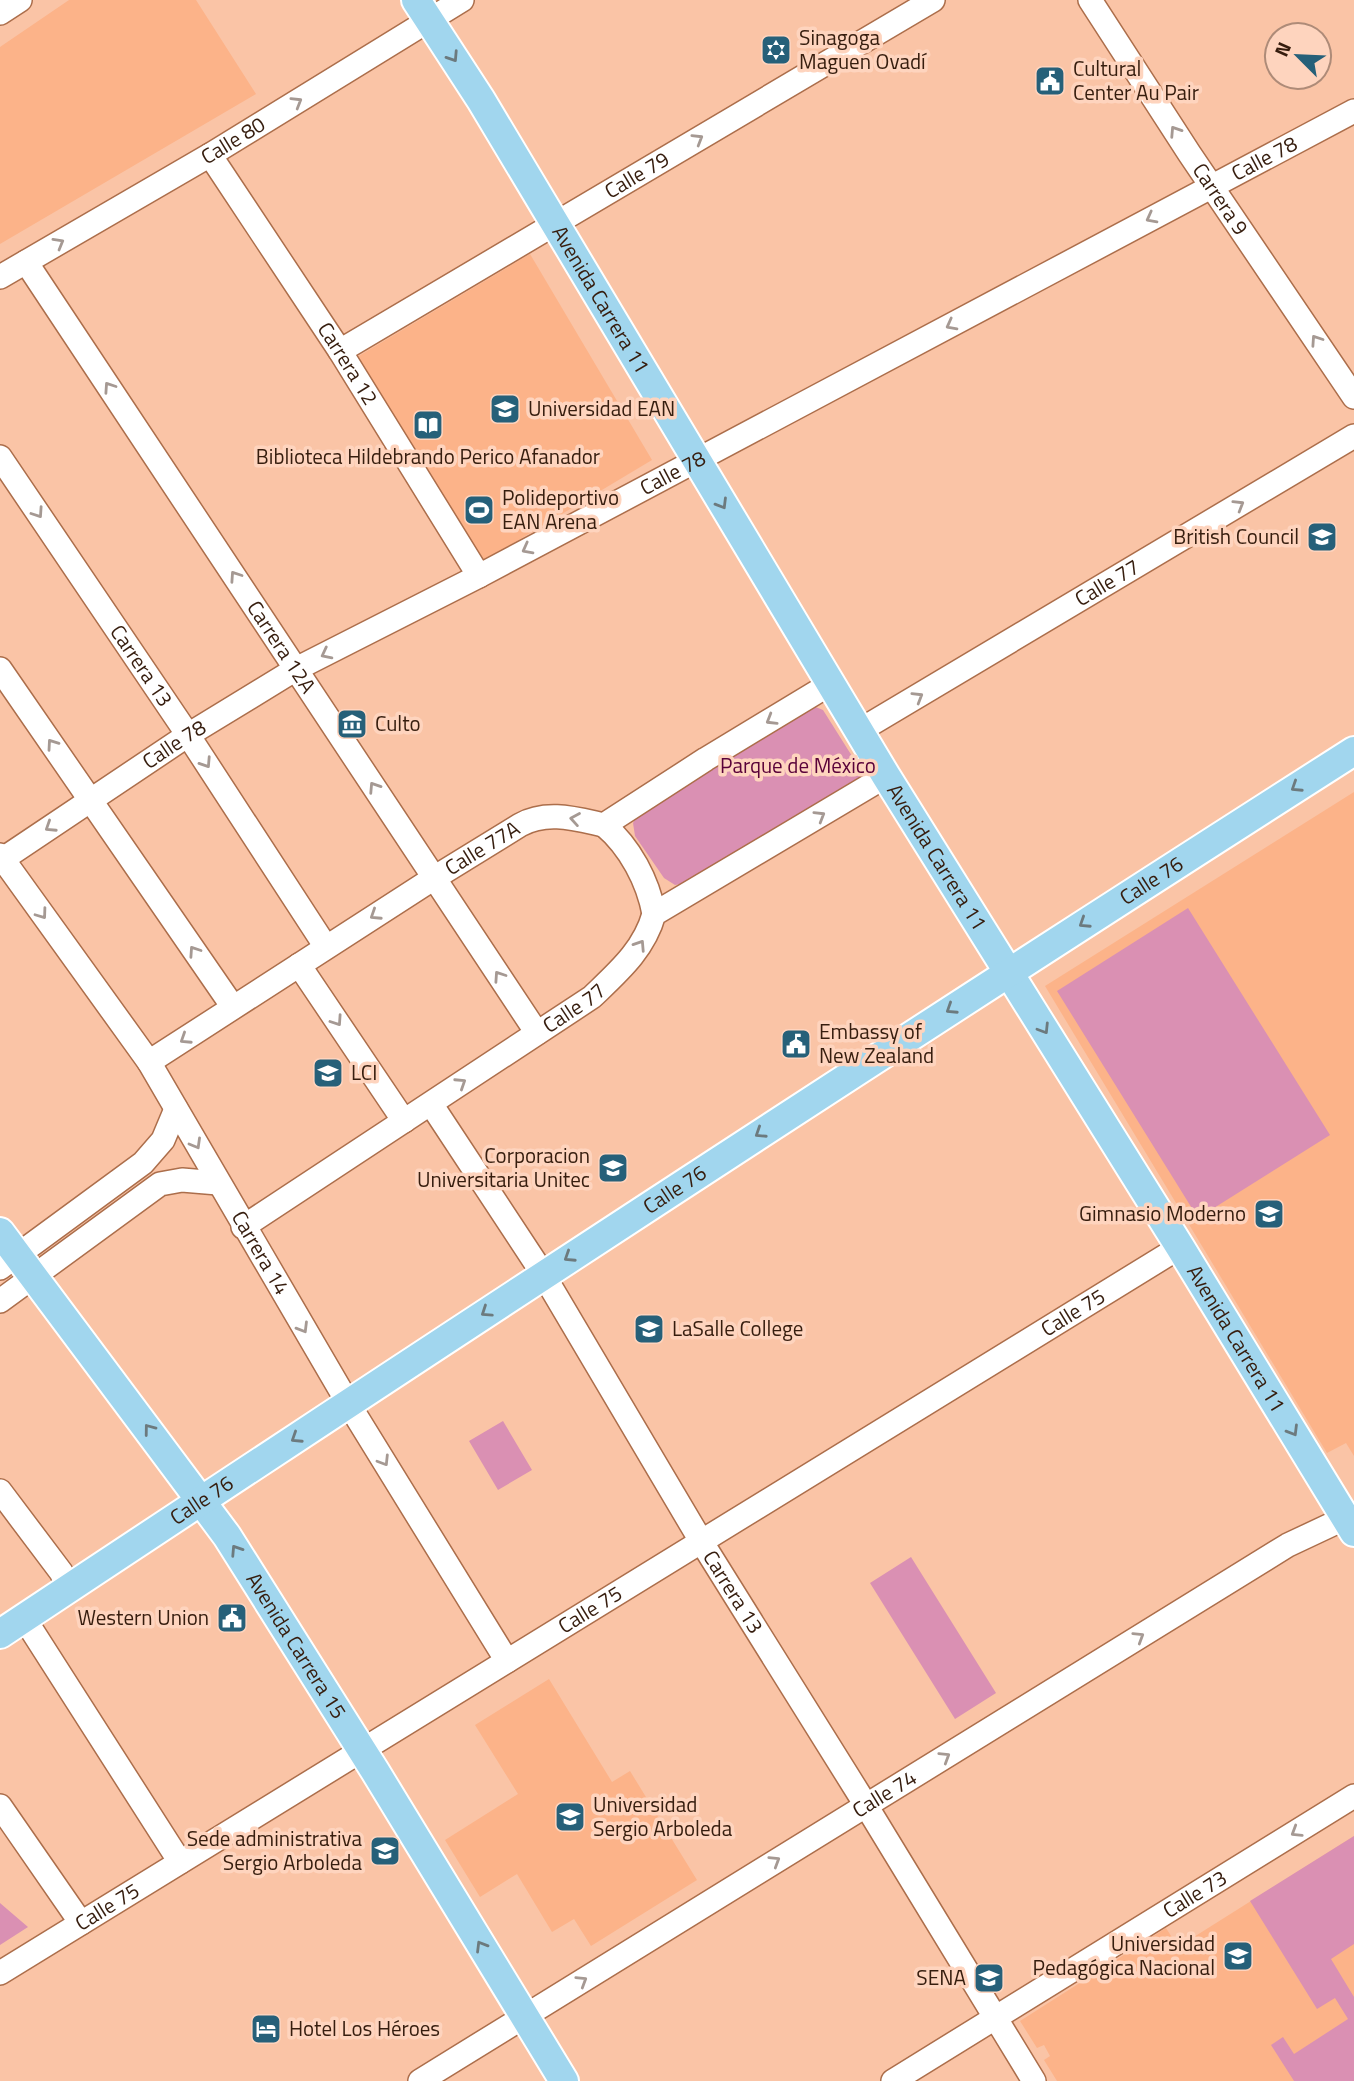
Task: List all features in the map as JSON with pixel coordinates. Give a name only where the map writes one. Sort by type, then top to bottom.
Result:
[{"type":"main road","name":"Avenida Carrera 11","points":[[422,10],[481,100],[886,776],[1351,1521]]},
{"type":"main road","name":"Calle 76","points":[[0,1634],[542,1274],[1008,971],[1354,751]]},
{"type":"main road","name":"Avenida Carrera 15","points":[[0,1232],[17,1266],[202,1500],[248,1568],[564,2081]]},
{"type":"street","points":[[0,13],[20,0]]},
{"type":"street","name":"Calle 80","points":[[0,277],[210,155],[422,10],[462,0]]},
{"type":"street","name":"Calle 79","points":[[340,351],[933,0]]},
{"type":"street","name":"Carrera 9","points":[[1090,0],[1354,397]]},
{"type":"street","name":"Calle 78","points":[[1,857],[91,801],[188,735],[296,669],[479,576],[1354,111]]},
{"type":"street","name":"Carrera 12","points":[[210,155],[340,351],[479,576]]},
{"type":"street","name":"Carrera 12A","points":[[26,262],[537,1033]]},
{"type":"street","name":"Calle 77","points":[[859,731],[1354,436]]},
{"type":"street","name":"Carrera 13","points":[[0,457],[188,735],[326,947]]},
{"type":"street","points":[[0,668],[233,1007]]},
{"type":"street","points":[[830,684],[604,825],[621,842],[639,870],[651,895],[654,914],[886,776]]},
{"type":"street","name":"Calle 77A","points":[[149,1062],[434,878],[530,820],[569,817],[604,825]]},
{"type":"street","name":"Carrera 14","points":[[1,857],[149,1062],[348,1404],[507,1661]]},
{"type":"street","name":"Calle 77","points":[[243,1227],[592,997],[629,961],[642,943],[654,914]]},
{"type":"street","points":[[299,965],[404,1121]]},
{"type":"street","name":"Carrera 13","points":[[430,1104],[542,1274],[701,1541],[1034,2081]]},
{"type":"street","points":[[0,1301],[17,1266],[143,1163],[163,1140],[176,1109]]},
{"type":"street","points":[[17,1266],[160,1184],[182,1180],[218,1183]]},
{"type":"street","name":"Calle 75","points":[[0,1973],[1180,1247]]},
{"type":"street","points":[[0,1490],[61,1572],[69,1588]]},
{"type":"street","name":"Calle 74","points":[[420,2081],[1288,1545],[1351,1521]]},
{"type":"street","points":[[24,1618],[180,1862]]},
{"type":"street","name":"Calle 73","points":[[893,2081],[1354,1796]]},
{"type":"street","points":[[0,1806],[81,1923]]},
{"type":"shaded area","points":[[69,0],[196,0],[256,94],[0,244],[0,47]]},
{"type":"shaded area","name":"Universidad EAN","points":[[530,254],[652,460],[480,563],[357,357]]},
{"type":"shaded area","name":"Gimnasio Moderno","points":[[1354,792],[1354,1456],[1346,1443],[1327,1453],[1045,986]]},
{"type":"shaded area","name":"Universidad Sergio Arboleda","points":[[549,1679],[612,1782],[630,1771],[697,1880],[591,1946],[574,1919],[552,1932],[517,1874],[480,1897],[445,1840],[518,1794],[475,1725]]},
{"type":"shaded area","name":"Universidad Pedagógica Nacional","points":[[1354,1836],[1354,2081],[1057,2081],[1044,2060],[1050,2056],[1044,2045],[1037,2048],[1020,2021],[1166,1928],[1178,1947]]},
{"type":"green space","name":"Parque de México","points":[[813,706],[823,710],[857,764],[861,775],[858,781],[687,883],[675,885],[664,878],[635,836],[633,823],[640,811]]},
{"type":"green space","points":[[1188,908],[1330,1135],[1198,1218],[1057,991]]},
{"type":"green space","points":[[503,1421],[532,1470],[498,1490],[469,1441]]},
{"type":"green space","points":[[911,1557],[996,1693],[955,1719],[870,1583]]},
{"type":"green space","points":[[1354,1836],[1354,1944],[1331,1959],[1354,1997],[1354,2081],[1294,2081],[1271,2045],[1283,2037],[1294,2054],[1348,2019],[1335,1998],[1317,2009],[1250,1901]]},
{"type":"green space","points":[[0,1903],[28,1927],[0,1945]]},
{"type":"place","name":"Sinagoga Maguen Ovadí","points":[[776,50]]},
{"type":"place","name":"Cultural Center Au Pair","points":[[1050,81]]},
{"type":"place","name":"Universidad EAN","points":[[505,409]]},
{"type":"place","name":"Biblioteca Hildebrando Perico Afanador","points":[[428,425]]},
{"type":"place","name":"Polideportivo EAN Arena","points":[[479,510]]},
{"type":"place","name":"British Council","points":[[1322,537]]},
{"type":"place","name":"Culto","points":[[352,724]]},
{"type":"place","name":"Embassy of New Zealand","points":[[796,1044]]},
{"type":"place","name":"LCI","points":[[328,1073]]},
{"type":"place","name":"Corporacion Universitaria Unitec","points":[[613,1168]]},
{"type":"place","name":"Gimnasio Moderno","points":[[1269,1214]]},
{"type":"place","name":"LaSalle College","points":[[649,1329]]},
{"type":"place","name":"Western Union","points":[[232,1618]]},
{"type":"place","name":"Universidad Sergio Arboleda","points":[[570,1817]]},
{"type":"place","name":"Sede administrativa Sergio Arboleda","points":[[385,1851]]},
{"type":"place","name":"Universidad Pedagógica Nacional","points":[[1238,1956]]},
{"type":"place","name":"SENA","points":[[989,1978]]},
{"type":"place","name":"Hotel Los Héroes","points":[[266,2029]]}]
